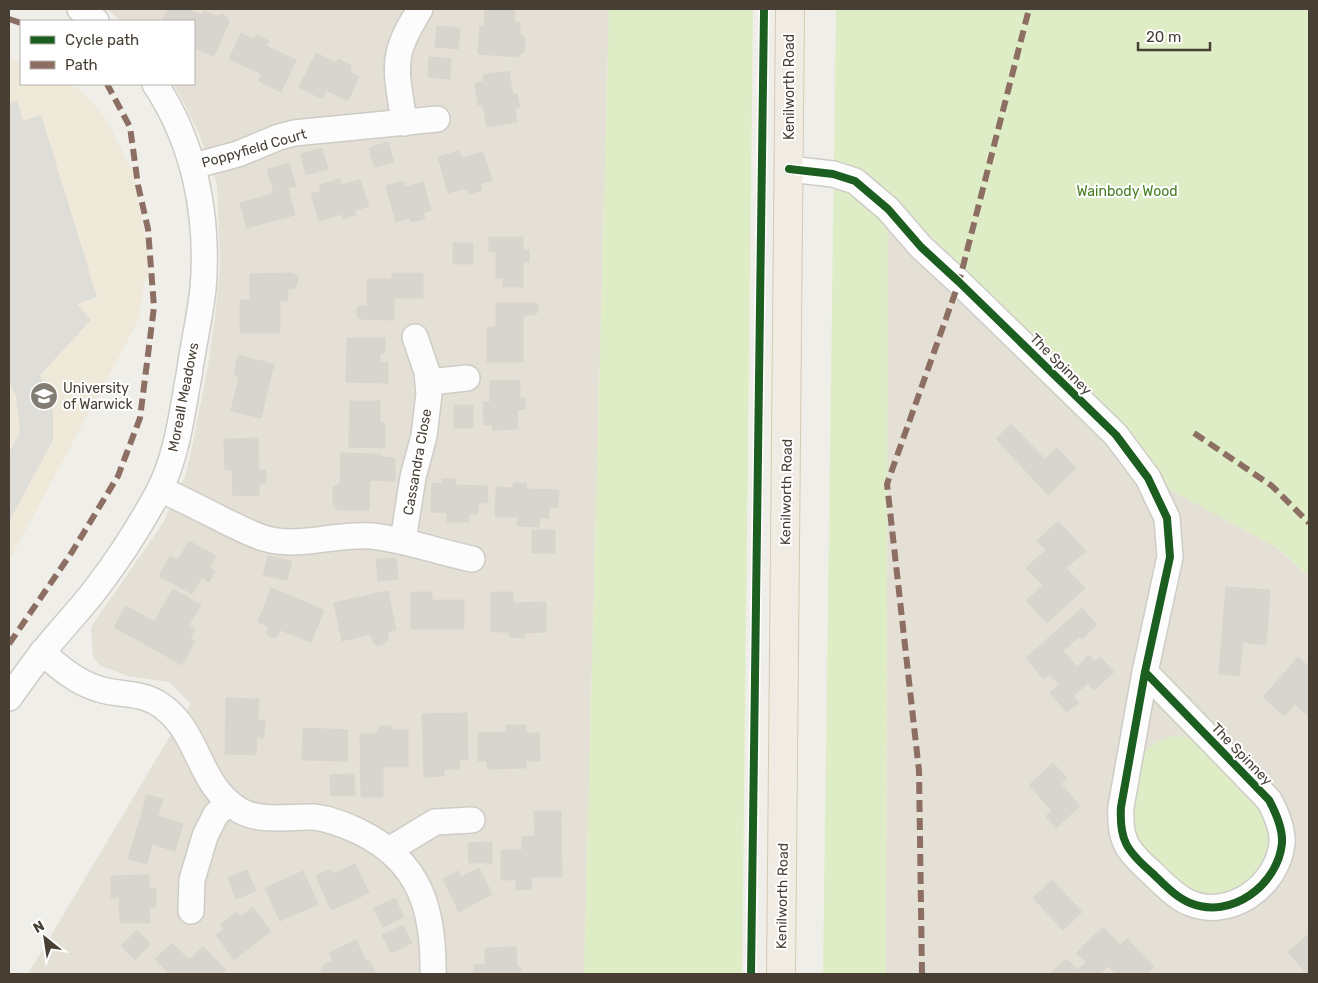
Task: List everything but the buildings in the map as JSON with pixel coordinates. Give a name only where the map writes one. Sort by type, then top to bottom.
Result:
[{"type":"main road","name":"Kenilworth Road","points":[[781,974],[790,9]]},
{"type":"street","points":[[80,9],[95,20]]},
{"type":"street","points":[[404,123],[397,67],[398,56],[401,45],[420,9]]},
{"type":"street","name":"Moreall Meadows","points":[[9,698],[42,652],[97,587],[135,533],[160,489],[175,447],[202,292],[204,233],[200,198],[193,166],[176,121],[156,85]]},
{"type":"street","name":"Poppyfield Court","points":[[193,166],[238,154],[279,137],[294,133],[437,120]]},
{"type":"street","name":"The Spinney","points":[[789,170],[833,174],[855,181],[888,209],[921,247],[967,288],[1116,435],[1148,478],[1167,518],[1170,557],[1145,672],[1121,807],[1120,825],[1125,843],[1136,859],[1176,894],[1190,903],[1207,908],[1227,906],[1248,898],[1264,884],[1277,863],[1282,842],[1279,819],[1269,800],[1145,672]]},
{"type":"street","name":"Cassandra Close","points":[[403,542],[413,477],[424,436],[428,382],[424,359],[415,337]]},
{"type":"street","points":[[428,382],[467,378]]},
{"type":"street","points":[[160,489],[245,530],[273,540],[298,542],[338,536],[373,536],[472,559]]},
{"type":"street","points":[[42,652],[82,682],[100,690],[130,693],[145,697],[167,710],[181,725],[208,777],[229,803],[242,811],[260,817],[314,817],[334,820],[372,838],[389,850],[403,864],[417,885],[427,907],[433,942],[433,974]]},
{"type":"street","points":[[191,910],[192,880],[205,836],[216,814],[229,803]]},
{"type":"street","points":[[389,850],[435,822],[472,820]]},
{"type":"shaded area","points":[[107,9],[609,9],[584,974],[28,974],[191,704],[169,682],[127,676],[99,665],[93,657],[91,627],[163,523],[186,474],[208,366],[220,264],[217,184],[199,134],[174,85],[195,85],[195,20],[120,20]]},
{"type":"shaded area","name":"University of Warwick","points":[[9,58],[20,63],[20,85],[69,85],[80,90],[107,120],[134,175],[151,269],[144,282],[139,319],[9,561]]},
{"type":"shaded area","points":[[17,100],[23,121],[41,115],[97,297],[77,304],[91,320],[40,375],[53,413],[53,440],[9,522],[9,453],[20,432],[16,396],[9,382],[9,103]]},
{"type":"shaded area","points":[[888,209],[1309,576],[1309,974],[886,974]]},
{"type":"green space","points":[[609,9],[753,9],[742,974],[584,974]]},
{"type":"green space","name":"Wainbody Wood","points":[[836,9],[1309,9],[1309,576],[1278,548],[1148,478],[888,210],[886,974],[823,974]]},
{"type":"green space","points":[[1175,736],[1191,739],[1204,747],[1267,816],[1271,839],[1264,862],[1247,883],[1236,890],[1213,898],[1190,891],[1138,846],[1130,823],[1142,757],[1156,743]]},
{"type":"marked path","points":[[922,974],[919,771],[887,484],[959,282],[1029,9]]},
{"type":"marked path","points":[[9,19],[20,23]]},
{"type":"marked path","points":[[9,644],[72,552],[118,476],[140,418],[154,307],[148,229],[138,185],[130,127],[108,85]]},
{"type":"marked path","points":[[1194,433],[1272,486],[1309,523]]},
{"type":"cycle path","points":[[751,974],[764,9]]},
{"type":"cycle path","points":[[789,169],[833,174],[855,181],[888,209],[921,247],[1116,435],[1148,478],[1167,518],[1170,557],[1145,672],[1121,807],[1121,828],[1130,851],[1179,897],[1190,903],[1206,907],[1221,907],[1236,903],[1262,885],[1272,872],[1279,858],[1282,837],[1276,815],[1269,800],[1145,672]]},
{"type":"place","name":"University of Warwick","points":[[44,396]]}]
